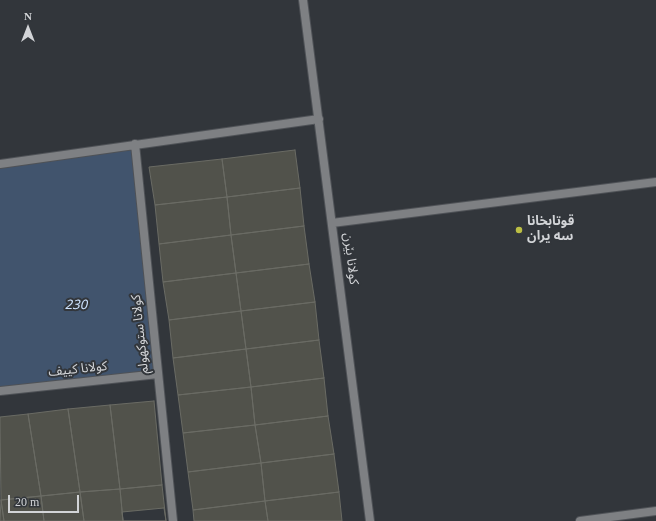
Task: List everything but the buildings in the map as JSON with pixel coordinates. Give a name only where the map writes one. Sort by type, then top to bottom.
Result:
[{"type":"street","name":"كولانا بێرن","points":[[303,0],[370,521]]},
{"type":"street","points":[[0,164],[319,119]]},
{"type":"street","name":"كولانا ستوكهولم","points":[[135,144],[173,521]]},
{"type":"street","points":[[332,223],[656,182]]},
{"type":"street","name":"كولانا كييف","points":[[0,391],[158,374]]},
{"type":"street","points":[[580,521],[656,511]]},
{"type":"green space","name":"230","points":[[135,144],[158,374],[0,391],[0,164]]},
{"type":"place","name":"قوتابخانا سه يران","points":[[519,230]]}]
